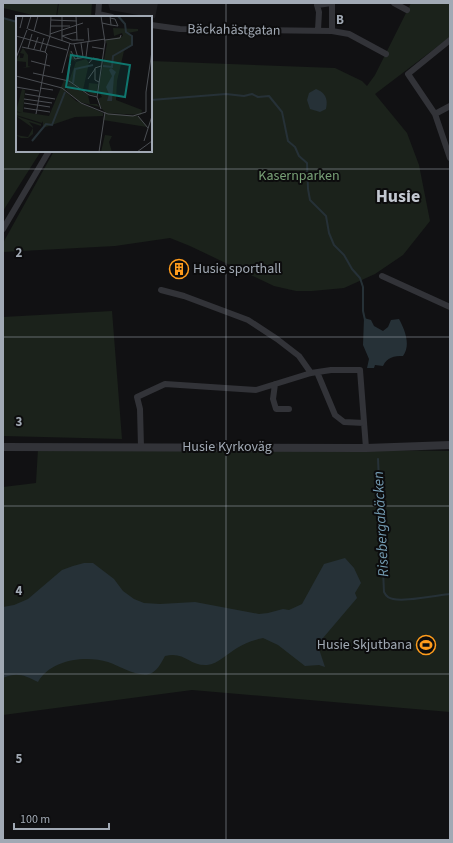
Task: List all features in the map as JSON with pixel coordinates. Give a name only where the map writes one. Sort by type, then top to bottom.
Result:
[{"type":"street","points":[[98,16],[99,3]]},
{"type":"street","points":[[332,3],[332,31]]},
{"type":"street","points":[[318,30],[319,12],[317,5],[338,3]]},
{"type":"street","points":[[394,3],[407,10]]},
{"type":"street","name":"Bäckahästgatan","points":[[152,25],[180,29],[332,31],[349,34],[386,54]]},
{"type":"street","points":[[450,40],[408,74],[435,114],[450,158]]},
{"type":"street","points":[[435,114],[450,106]]},
{"type":"street","points":[[3,230],[48,152]]},
{"type":"street","points":[[382,276],[450,307]]},
{"type":"street","points":[[161,290],[184,296],[248,320],[277,339],[299,356],[314,373],[334,415],[344,422],[364,423]]},
{"type":"street","points":[[141,447],[140,409],[137,397],[165,384],[256,390],[314,373],[331,370],[360,370],[366,448]]},
{"type":"street","points":[[275,384],[273,398],[276,409],[289,409]]},
{"type":"street","name":"Husie Kyrkoväg","points":[[3,447],[366,448],[450,446]]},
{"type":"shaded area","points":[[108,3],[158,3],[155,18],[152,17],[152,16],[110,10]]},
{"type":"shaded area","points":[[316,89],[324,94],[327,102],[326,109],[320,112],[310,109],[307,100],[309,93]]},
{"type":"shaded area","points":[[364,318],[371,320],[374,326],[383,331],[388,327],[391,320],[399,319],[407,342],[407,347],[403,356],[391,358],[383,366],[375,365],[374,368],[367,368],[369,359],[363,345]]},
{"type":"shaded area","points":[[345,558],[354,568],[361,583],[355,593],[357,598],[323,638],[319,649],[325,667],[319,665],[305,666],[278,645],[263,638],[243,645],[219,660],[207,665],[201,665],[177,655],[165,656],[157,669],[152,673],[144,675],[128,671],[108,662],[79,659],[59,664],[44,675],[38,682],[20,675],[12,675],[3,678],[3,607],[14,605],[28,599],[62,570],[73,566],[84,563],[93,563],[114,579],[123,591],[134,599],[144,603],[160,604],[195,602],[259,614],[283,609],[289,610],[302,604],[324,564]]},
{"type":"green space","points":[[3,3],[58,3],[56,16],[37,16],[3,8]]},
{"type":"green space","points":[[59,3],[92,3],[91,16],[57,16]]},
{"type":"green space","name":"Kasernparken","points":[[411,3],[450,3],[450,37],[375,94],[407,133],[419,165],[430,221],[403,255],[375,274],[344,288],[296,291],[274,286],[170,238],[115,246],[3,252],[3,243],[53,152],[152,152],[152,61],[335,68],[362,81],[367,86],[375,75]]},
{"type":"green space","points":[[3,18],[16,22],[16,152],[40,152],[3,211]]},
{"type":"green space","points":[[112,311],[122,439],[3,436],[3,317]]},
{"type":"green space","points":[[163,447],[450,451],[450,712],[192,690],[3,715],[3,487],[36,483],[38,449]]},
{"type":"waterway","name":"Risebergabäcken","points":[[3,18],[16,22]]},
{"type":"waterway","name":"Risebergabäcken","points":[[152,100],[226,94],[244,96],[252,94],[258,97],[269,96],[282,112],[288,141],[295,147],[299,156],[307,163],[310,200],[326,216],[329,233],[334,245],[344,255],[352,269],[360,278],[363,287],[363,311],[365,320]]},
{"type":"waterway","name":"Risebergabäcken","points":[[378,459],[384,592],[386,596],[400,600],[450,594]]},
{"type":"place","name":"Husie sporthall","points":[[179,269]]},
{"type":"place","name":"Husie Skjutbana","points":[[426,645]]},
{"type":"district","name":"Husie","points":[[398,196]]}]
